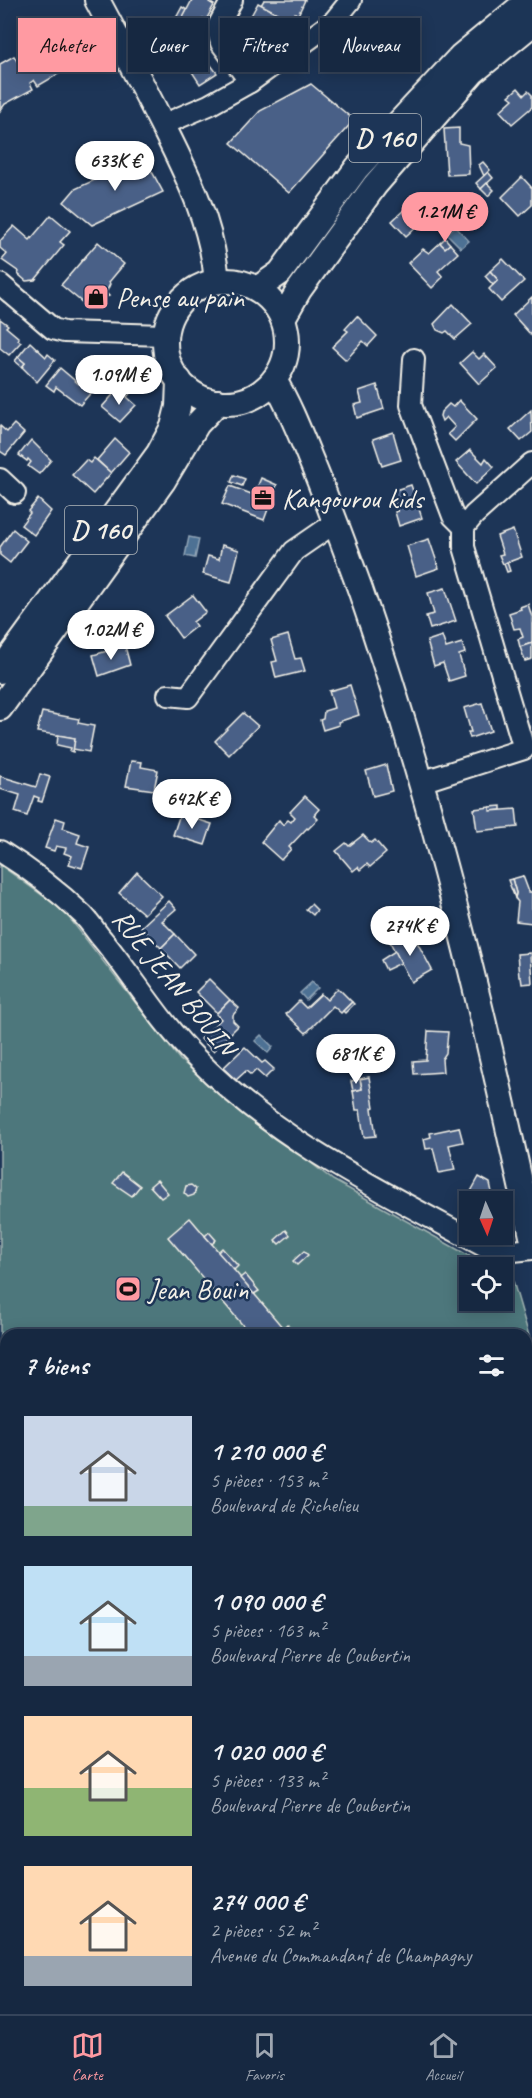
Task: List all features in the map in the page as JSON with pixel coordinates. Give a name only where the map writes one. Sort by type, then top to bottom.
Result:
[{"type":"main road","points":[[97,0],[187,174],[207,224],[215,258],[217,281]]},
{"type":"main road","name":"D 160","points":[[257,289],[280,273],[357,168],[461,56],[529,0]]},
{"type":"main road","name":"D 160","points":[[283,318],[299,290],[375,185],[473,72],[532,24]]},
{"type":"main road","points":[[217,281],[238,281],[257,289],[273,301],[283,318],[287,334],[287,351],[274,380],[258,394],[238,401],[218,402],[190,391],[179,380],[167,359],[165,335],[170,316],[182,299],[198,287],[217,281]]},
{"type":"main road","name":"D 160","points":[[0,671],[159,453],[174,427],[178,407],[179,380]]},
{"type":"main road","points":[[274,380],[287,402],[336,522],[371,621],[422,782],[495,1071],[532,1236]]},
{"type":"main road","name":"D 160","points":[[0,708],[163,481],[197,424],[218,402]]},
{"type":"street","points":[[231,0],[217,28],[221,43],[250,82]]},
{"type":"street","points":[[162,124],[209,105],[250,82],[334,21],[351,0]]},
{"type":"street","points":[[0,284],[53,329],[64,333],[165,335]]},
{"type":"street","points":[[414,359],[411,405],[453,516],[464,527]]},
{"type":"street","points":[[422,782],[528,756],[464,547],[464,527],[474,515],[532,463]]},
{"type":"street","points":[[0,479],[15,494]]},
{"type":"street","points":[[168,695],[188,697],[294,551],[336,522]]},
{"type":"street","name":"RUE JEAN BOUIN","points":[[0,851],[84,916],[115,954],[159,1017],[195,1058],[242,1102],[294,1140],[489,1249],[504,1252],[532,1248]]},
{"type":"green space","points":[[0,865],[64,911],[180,1060],[333,1180],[471,1257],[459,1257],[459,1311],[513,1311],[513,1281],[527,1329],[0,1329]]},
{"type":"water","points":[[455,226],[469,241],[461,248],[447,234]]},
{"type":"water","points":[[189,537],[199,539],[195,558],[185,556]]},
{"type":"water","points":[[312,982],[318,988],[306,1000],[300,993]]},
{"type":"water","points":[[261,1035],[273,1047],[268,1053],[255,1041]]},
{"type":"building","points":[[192,0],[210,0],[209,2],[214,5],[207,18],[183,18]]},
{"type":"building","points":[[264,0],[305,0],[298,15],[295,13],[293,18],[286,18],[261,5]]},
{"type":"building","points":[[258,3],[277,13],[275,18],[250,18]]},
{"type":"building","points":[[182,7],[187,10],[183,18],[176,18]]},
{"type":"building","points":[[14,56],[18,72],[62,72],[38,86],[34,80],[30,83],[33,89],[5,104],[0,111],[0,64]]},
{"type":"building","points":[[208,61],[217,73],[200,84],[192,72],[208,72]]},
{"type":"building","points":[[311,84],[354,120],[289,193],[231,143],[260,111]]},
{"type":"building","points":[[518,88],[524,95],[528,91],[532,95],[532,107],[512,124],[500,111],[513,99],[509,96]]},
{"type":"building","points":[[459,128],[459,143],[468,145],[469,174],[447,175],[444,129]]},
{"type":"building","points":[[144,157],[163,192],[92,225],[64,202],[75,189]]},
{"type":"building","points":[[483,162],[490,170],[484,176],[479,165]]},
{"type":"building","points":[[488,172],[493,178],[481,189],[476,183]]},
{"type":"building","points":[[522,177],[532,188],[532,205],[520,216],[502,197]]},
{"type":"building","points":[[487,183],[494,190],[488,196],[481,189]]},
{"type":"building","points":[[411,199],[427,217],[406,236],[392,221],[406,208],[404,205]]},
{"type":"building","points":[[51,215],[70,231],[60,242],[64,245],[35,280],[26,281],[18,274],[19,272],[2,260],[7,254],[0,248],[0,241],[14,226],[30,240]]},
{"type":"building","points":[[445,238],[450,244],[445,248],[440,243]]},
{"type":"building","points":[[98,242],[124,264],[109,282],[106,293],[101,294],[89,308],[61,285]]},
{"type":"building","points":[[440,243],[445,248],[450,244],[458,253],[438,271],[443,277],[432,288],[408,263],[423,249],[429,253]]},
{"type":"building","points":[[503,259],[524,281],[501,302],[489,289],[498,280],[490,271]]},
{"type":"building","points":[[490,271],[498,280],[493,285],[485,276]]},
{"type":"building","points":[[106,293],[109,296],[96,301],[101,294]]},
{"type":"building","points":[[532,297],[532,336],[513,315]]},
{"type":"building","points":[[453,304],[472,324],[455,339],[447,331],[444,333],[437,330],[434,324]]},
{"type":"building","points":[[357,316],[377,336],[368,346],[363,341],[346,360],[332,347],[348,331],[345,329]]},
{"type":"building","points":[[0,319],[8,325],[6,327],[21,342],[9,355],[0,348]]},
{"type":"building","points":[[30,342],[46,357],[48,354],[55,360],[37,382],[22,367],[25,363],[18,357]]},
{"type":"building","points":[[472,352],[479,359],[484,354],[497,368],[479,384],[460,363]]},
{"type":"building","points":[[18,357],[25,363],[22,367],[15,361]]},
{"type":"building","points":[[125,359],[135,368],[136,386],[127,397],[107,379]]},
{"type":"building","points":[[60,368],[79,384],[81,382],[89,389],[96,382],[98,385],[80,405],[56,387],[54,391],[46,385]]},
{"type":"building","points":[[377,385],[384,409],[357,418],[354,405],[362,403],[359,391]]},
{"type":"building","points":[[118,389],[136,405],[120,422],[102,407]]},
{"type":"building","points":[[459,400],[477,419],[455,441],[448,434],[455,427],[446,417],[442,421],[440,416],[449,404],[453,407]]},
{"type":"building","points":[[531,410],[532,432],[521,441],[510,429]]},
{"type":"building","points":[[14,424],[24,433],[6,455],[0,451],[0,426],[7,432]]},
{"type":"building","points":[[393,432],[401,460],[382,466],[373,439]]},
{"type":"building","points":[[115,439],[129,452],[111,473],[97,460]]},
{"type":"building","points":[[31,440],[51,460],[39,474],[28,466],[31,462],[28,459],[27,461],[19,455]]},
{"type":"building","points":[[470,450],[483,463],[486,458],[494,467],[476,484],[456,462]]},
{"type":"building","points":[[94,458],[111,473],[93,494],[72,475],[86,460],[90,463]]},
{"type":"building","points":[[234,475],[245,479],[242,486],[231,482]]},
{"type":"building","points":[[261,478],[277,485],[264,520],[222,504],[230,486],[254,495]]},
{"type":"building","points":[[411,485],[422,518],[399,526],[395,512],[398,511],[392,491]]},
{"type":"building","points":[[38,499],[51,511],[34,535],[21,525],[30,513],[28,511]]},
{"type":"building","points":[[13,529],[27,541],[10,563],[0,555],[0,547]]},
{"type":"building","points":[[513,530],[522,557],[503,564],[499,555],[503,554],[497,536]]},
{"type":"building","points":[[429,539],[439,568],[416,576],[407,546]]},
{"type":"building","points":[[222,545],[239,550],[231,582],[203,574],[208,556],[219,559]]},
{"type":"building","points":[[507,562],[510,571],[507,572],[504,564]]},
{"type":"building","points":[[445,588],[456,621],[430,629],[426,616],[434,614],[428,593]]},
{"type":"building","points":[[193,595],[206,612],[193,622],[196,626],[181,638],[165,616]]},
{"type":"building","points":[[528,604],[532,617],[532,643],[520,647],[518,639],[523,637],[520,628],[514,629],[509,613]]},
{"type":"building","points":[[288,635],[295,659],[301,658],[305,671],[276,678],[272,662],[277,661],[271,640]]},
{"type":"building","points":[[442,636],[446,648],[462,643],[465,653],[459,655],[465,676],[449,681],[443,663],[434,666],[427,641]]},
{"type":"building","points":[[532,643],[532,659],[525,661],[520,647]]},
{"type":"building","points":[[125,646],[130,665],[99,676],[93,655]]},
{"type":"building","points":[[350,685],[359,715],[323,730],[320,720],[323,719],[324,711],[334,708],[329,691]]},
{"type":"building","points":[[482,703],[491,731],[470,738],[468,732],[471,732],[464,708]]},
{"type":"building","points":[[42,712],[79,719],[78,723],[94,726],[89,752],[73,749],[75,738],[37,732]]},
{"type":"building","points":[[243,713],[258,726],[229,755],[215,741]]},
{"type":"building","points":[[58,735],[75,738],[73,752],[70,751],[71,748],[57,745]]},
{"type":"building","points":[[131,761],[142,762],[141,767],[158,770],[154,790],[126,786]]},
{"type":"building","points":[[386,765],[392,791],[373,796],[366,771]]},
{"type":"building","points":[[40,774],[50,777],[42,802],[34,796],[27,816],[15,812],[20,795],[0,789],[0,776],[36,787]]},
{"type":"building","points":[[305,796],[319,809],[314,815],[318,819],[289,847],[291,849],[281,860],[261,842],[279,820],[283,825],[288,820],[291,822],[295,817],[290,812]]},
{"type":"building","points":[[501,806],[501,810],[490,811],[490,807]]},
{"type":"building","points":[[490,807],[490,811],[516,809],[518,827],[477,831],[474,809]]},
{"type":"building","points":[[180,814],[212,824],[205,845],[173,835]]},
{"type":"building","points":[[56,818],[65,821],[63,828],[80,834],[77,843],[89,847],[82,868],[69,864],[72,856],[64,853],[66,848],[56,846],[54,851],[45,848]]},
{"type":"building","points":[[363,835],[371,843],[375,840],[386,853],[370,867],[367,864],[360,870],[358,867],[353,871],[336,851],[346,843],[349,846]]},
{"type":"building","points":[[137,872],[162,896],[144,914],[119,893]]},
{"type":"building","points":[[523,876],[529,892],[532,892],[532,923],[516,921],[518,902],[515,898],[512,879]]},
{"type":"building","points":[[512,879],[516,893],[515,898],[508,880]]},
{"type":"building","points":[[169,901],[176,909],[162,921],[175,934],[161,948],[141,927]]},
{"type":"building","points":[[311,904],[317,910],[313,915],[306,909]]},
{"type":"building","points":[[405,931],[412,945],[417,942],[432,970],[411,982],[389,940]]},
{"type":"building","points":[[175,934],[194,954],[180,968],[161,948]]},
{"type":"building","points":[[395,951],[401,963],[386,970],[381,960]]},
{"type":"building","points":[[530,953],[532,983],[522,984],[521,977],[519,977],[517,954]]},
{"type":"building","points":[[209,979],[230,1000],[217,1013],[196,992]]},
{"type":"building","points":[[338,988],[352,1002],[341,1013],[333,1006],[306,1033],[286,1014],[299,1001],[306,1008],[321,994],[327,1000]]},
{"type":"building","points":[[230,1000],[239,1008],[233,1015],[233,1021],[238,1026],[213,1051],[201,1039],[221,1019],[216,1014]]},
{"type":"building","points":[[352,1002],[354,1004],[345,1013],[343,1011]]},
{"type":"building","points":[[428,1031],[448,1032],[446,1053],[442,1059],[443,1072],[414,1074],[413,1061],[426,1060]]},
{"type":"building","points":[[245,1047],[262,1063],[265,1061],[274,1069],[265,1078],[256,1070],[251,1075],[246,1071],[236,1080],[223,1068]]},
{"type":"building","points":[[369,1077],[376,1136],[364,1137],[360,1110],[356,1110],[353,1091],[362,1089],[360,1079]]},
{"type":"building","points":[[360,1079],[362,1089],[353,1091],[351,1081]]},
{"type":"building","points":[[459,1127],[463,1142],[449,1145],[455,1170],[439,1173],[433,1148],[426,1149],[424,1139],[431,1137],[430,1133]]},
{"type":"building","points":[[122,1172],[140,1186],[132,1196],[113,1183]]},
{"type":"building","points":[[479,1177],[490,1183],[492,1191],[471,1191]]},
{"type":"building","points":[[157,1180],[168,1193],[161,1198],[150,1186]]},
{"type":"building","points":[[191,1185],[196,1189],[194,1195],[188,1197],[184,1193],[186,1186]]},
{"type":"building","points":[[190,1218],[284,1329],[246,1329],[168,1237]]},
{"type":"building","points":[[286,1230],[290,1235],[279,1244],[275,1240]]},
{"type":"building","points":[[209,1232],[216,1240],[212,1244],[205,1236]]},
{"type":"building","points":[[222,1248],[238,1266],[234,1270],[218,1252]]},
{"type":"building","points":[[304,1251],[308,1255],[297,1265],[293,1261]]},
{"type":"building","points":[[245,1274],[259,1291],[254,1294],[240,1278]]},
{"type":"place","name":"Pense au pain","points":[[96,297]]},
{"type":"place","name":"Kangourou kids","points":[[263,498]]},
{"type":"place","name":"Jean Bouin","points":[[128,1289]]}]
